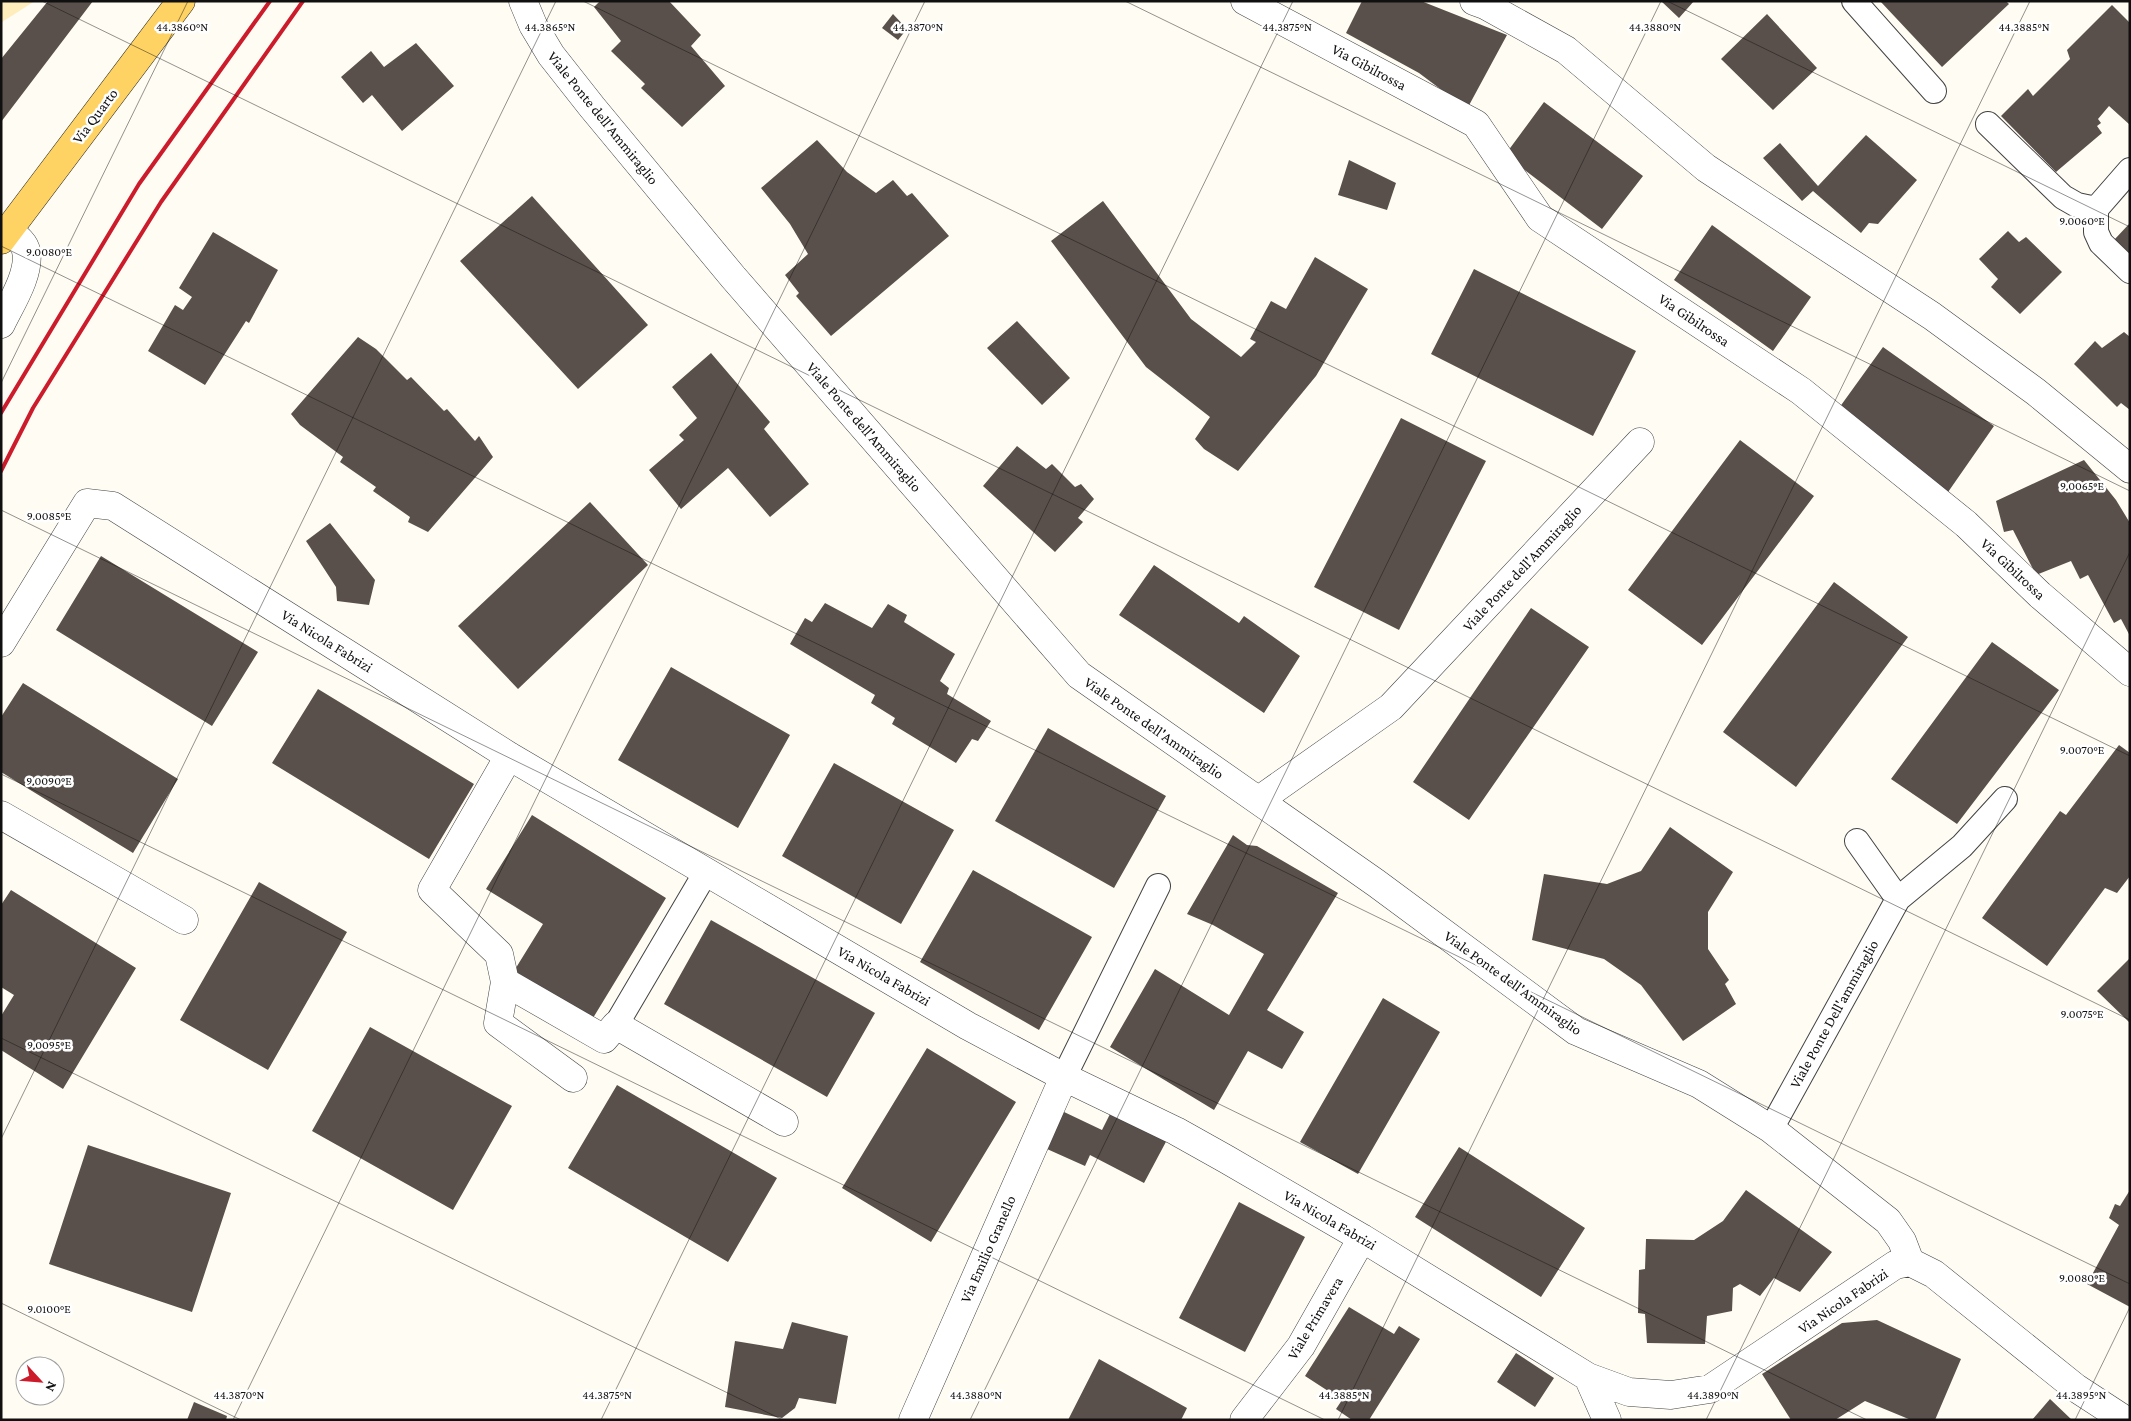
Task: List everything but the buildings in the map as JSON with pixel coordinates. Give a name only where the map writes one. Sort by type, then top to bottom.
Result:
[{"type":"main road","name":"Via Quarto","points":[[5,236],[181,1]]},
{"type":"street","name":"Viale Ponte dell'Ammiraglio","points":[[523,1],[533,25],[550,55],[592,108],[733,277],[1079,675],[1376,882],[1576,1031],[1699,1084],[1771,1129],[1888,1221],[1902,1241],[1910,1262]]},
{"type":"street","name":"Via Gibilrossa","points":[[1245,1],[1476,124],[1540,218],[1801,391],[1966,524],[2040,595],[2130,672]]},
{"type":"street","points":[[1474,1],[1485,5],[1566,50],[1706,168],[1932,316],[2036,392],[2130,469]]},
{"type":"street","points":[[1,324],[26,272],[26,250],[19,239],[5,236]]},
{"type":"street","name":"Viale Ponte dell'Ammiraglio","points":[[1259,800],[1391,707],[1640,442]]},
{"type":"street","name":"Via Nicola Fabrizi","points":[[1,643],[87,503],[113,506],[509,756],[968,1026],[1064,1077],[1218,1154],[1362,1238],[1588,1377],[1629,1392],[1671,1395],[1710,1390],[1894,1265],[1910,1262]]},
{"type":"street","points":[[509,756],[432,890],[499,954],[505,982],[498,1023],[574,1078]]},
{"type":"street","points":[[1,815],[184,920]]},
{"type":"street","points":[[505,982],[604,1039],[616,1025],[784,1122]]},
{"type":"street","name":"Via Emilio Granello","points":[[912,1420],[1064,1077]]},
{"type":"street","name":"Viale Primavera","points":[[1244,1420],[1301,1346],[1362,1238]]},
{"type":"street","points":[[1910,1262],[1934,1274],[2076,1388],[2125,1420]]},
{"type":"street","points":[[1588,1377],[1606,1420]]},
{"type":"lane","points":[[1854,1],[1934,91]]},
{"type":"lane","points":[[1988,124],[2063,197],[2077,205],[2096,208]]},
{"type":"lane","points":[[2130,170],[2096,208],[2096,232],[2101,243],[2130,271]]},
{"type":"lane","name":"Viale Ponte Dell'ammiraglio","points":[[1771,1129],[1898,899],[1962,846],[2005,799]]},
{"type":"lane","points":[[1857,841],[1898,899]]},
{"type":"lane","points":[[616,1025],[706,872]]},
{"type":"lane","points":[[1064,1077],[1158,886]]},
{"type":"sand","points":[[1,1],[35,1],[2,22]]},
{"type":"railway","points":[[1,413],[139,184],[270,1]]},
{"type":"railway","points":[[1,471],[33,408],[161,202],[303,1]]}]
